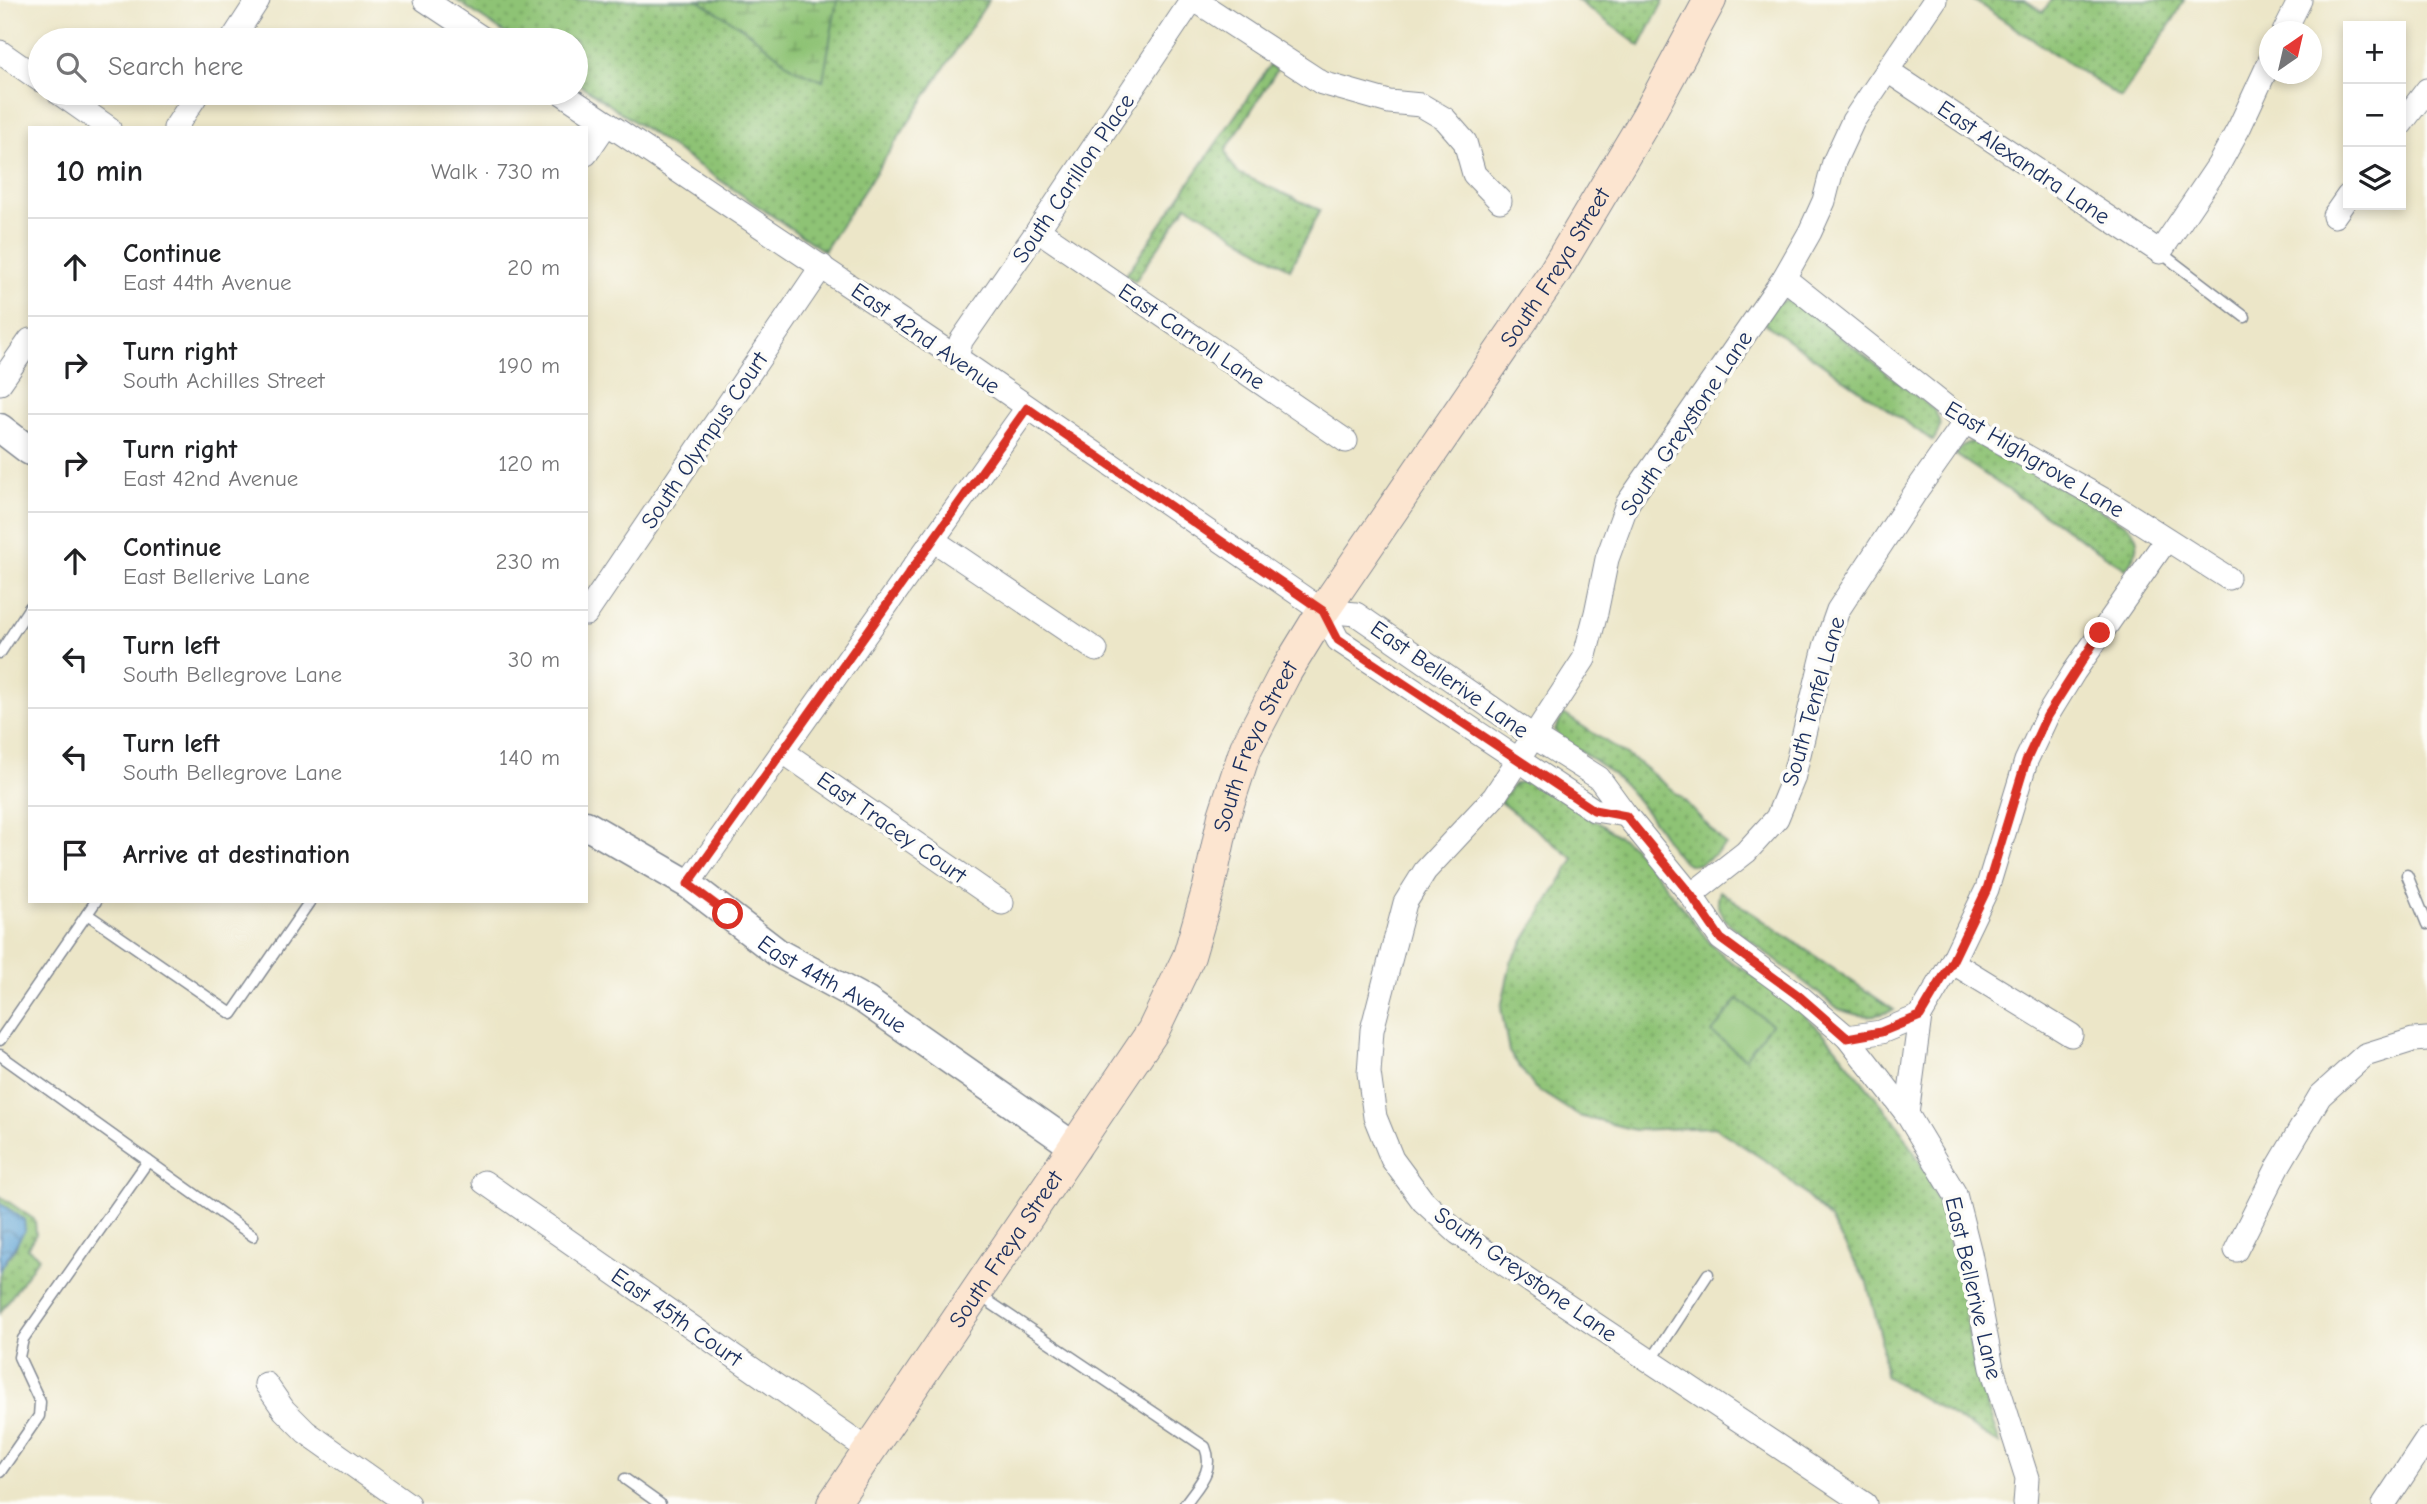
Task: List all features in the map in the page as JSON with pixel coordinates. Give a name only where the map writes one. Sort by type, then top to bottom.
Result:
[{"type":"main road","name":"South Freya Street","points":[[833,1504],[1153,1031],[1189,956],[1209,887],[1224,817],[1246,748],[1285,673],[1323,611],[1554,273],[1646,119],[1710,0]]},
{"type":"street","points":[[240,28],[258,0]]},
{"type":"street","points":[[425,0],[467,28]]},
{"type":"street","points":[[1194,0],[1322,83],[1389,102],[1421,105],[1445,119],[1465,142],[1474,174],[1500,201]]},
{"type":"street","name":"South Carillon Place","points":[[957,358],[961,341],[1194,0]]},
{"type":"street","name":"South Greystone Lane","points":[[1865,1504],[1458,1233],[1423,1201],[1392,1159],[1375,1117],[1369,1073],[1372,1030],[1405,903],[1424,871],[1494,797],[1584,659],[1607,559],[1627,504],[1784,278],[1824,201],[1834,162],[1853,121],[1935,0]]},
{"type":"street","points":[[2290,21],[2300,0]]},
{"type":"street","points":[[0,52],[28,72]]},
{"type":"street","name":"East Alexandra Lane","points":[[1888,71],[2160,252]]},
{"type":"street","points":[[2160,252],[2218,166],[2259,84]]},
{"type":"street","points":[[2406,117],[2427,90]]},
{"type":"street","points":[[75,105],[106,126]]},
{"type":"street","points":[[176,126],[190,105]]},
{"type":"street","name":"East 42nd Avenue","points":[[580,105],[957,358],[1323,611]]},
{"type":"street","points":[[588,151],[607,123]]},
{"type":"street","points":[[2334,216],[2343,203]]},
{"type":"street","name":"East Carroll Lane","points":[[1038,230],[1346,441]]},
{"type":"street","name":"South Olympus Court","points":[[588,611],[822,267]]},
{"type":"street","name":"East Highgrove Lane","points":[[1784,278],[1965,422],[2115,506],[2228,578]]},
{"type":"street","points":[[0,383],[28,344]]},
{"type":"street","points":[[688,884],[1027,408]]},
{"type":"street","name":"South Tenfel Lane","points":[[1691,895],[1746,852],[1777,818],[1793,779],[1825,647],[1838,610],[1965,422]]},
{"type":"street","points":[[0,428],[28,449]]},
{"type":"street","points":[[933,540],[1096,650]]},
{"type":"street","points":[[1907,1114],[1920,1016],[1952,962],[1987,889],[2026,761],[2047,716],[2165,540]]},
{"type":"street","name":"East Bellerive Lane","points":[[1323,611],[1356,614],[1534,737],[1599,778],[1626,816],[1691,895],[1721,939],[1799,996],[1847,1038],[1907,1114],[1955,1194],[1992,1368],[2026,1478],[2025,1504]]},
{"type":"street","name":"East Bellerive Lane","points":[[1323,611],[1338,640],[1594,810],[1626,816]]},
{"type":"street","name":"East Tracey Court","points":[[782,751],[1002,902]]},
{"type":"street","name":"East 44th Avenue","points":[[588,826],[688,884],[778,953],[866,1001],[1076,1148]]},
{"type":"street","points":[[1952,962],[2071,1035]]},
{"type":"street","points":[[1847,1038],[1881,1032],[1920,1016]]},
{"type":"street","points":[[2236,1250],[2278,1167],[2320,1096],[2365,1055],[2413,1040],[2427,1039]]},
{"type":"street","name":"East 45th Court","points":[[484,1182],[870,1451]]},
{"type":"street","points":[[266,1384],[284,1410],[306,1432],[408,1504]]},
{"type":"street","points":[[2384,1504],[2427,1439]]},
{"type":"lane","points":[[2160,252],[2245,317]]},
{"type":"lane","points":[[0,653],[28,610]]},
{"type":"lane","points":[[2407,875],[2427,924]]},
{"type":"lane","points":[[0,1040],[95,903]]},
{"type":"lane","points":[[87,914],[232,1014],[309,903]]},
{"type":"lane","points":[[0,1055],[253,1236]]},
{"type":"lane","points":[[0,1472],[39,1416],[40,1402],[19,1357],[23,1339],[148,1161]]},
{"type":"lane","points":[[1651,1361],[1708,1274]]},
{"type":"lane","points":[[976,1293],[1205,1447],[1210,1459],[1208,1471],[1185,1504]]},
{"type":"lane","points":[[625,1479],[660,1504]]},
{"type":"green space","points":[[456,0],[989,0],[824,251],[588,90],[588,28],[497,28]]},
{"type":"green space","points":[[698,0],[837,0],[823,81],[794,69],[746,30]]},
{"type":"green space","points":[[1577,0],[1664,0],[1640,46]]},
{"type":"green space","points":[[1973,0],[2025,0],[2043,12],[2051,0],[2184,0],[2121,98]]},
{"type":"green space","points":[[1270,65],[1277,70],[1226,150],[1238,173],[1320,210],[1290,269],[1187,205],[1135,281],[1126,275]]},
{"type":"green space","points":[[1785,300],[1796,302],[1934,410],[1940,426],[1933,441],[1764,323],[1775,305]]},
{"type":"green space","points":[[1978,442],[2130,527],[2136,538],[2137,548],[2126,569],[1956,455],[1962,446]]},
{"type":"green space","points":[[1564,714],[1640,764],[1682,798],[1726,845],[1699,864],[1684,861],[1674,852],[1655,823],[1622,783],[1559,738],[1555,730]]},
{"type":"green space","points":[[1528,779],[1534,780],[1630,844],[1711,944],[1726,958],[1791,1001],[1828,1038],[1899,1126],[1928,1176],[1944,1220],[1961,1287],[1974,1367],[2000,1444],[1885,1376],[1881,1337],[1867,1283],[1829,1218],[1778,1169],[1714,1127],[1635,1130],[1579,1116],[1535,1088],[1509,1052],[1501,1008],[1511,962],[1574,859],[1500,802],[1514,784]]},
{"type":"green space","points":[[1720,891],[1894,1010],[1866,1015],[1839,1009],[1730,925],[1719,909]]},
{"type":"green space","points":[[1738,999],[1771,1024],[1745,1058],[1712,1033]]},
{"type":"green space","points":[[0,1196],[35,1220],[36,1234],[27,1248],[39,1257],[0,1313],[0,1270],[16,1247],[24,1220],[0,1203]]},
{"type":"water","points":[[0,1203],[24,1220],[25,1230],[0,1270]]},
{"type":"route","points":[[728,914],[688,884],[1027,408],[1323,611],[1338,640],[1594,810],[1626,816],[1691,895],[1721,939],[1799,996],[1847,1038],[1881,1032],[1920,1016],[1952,962],[1987,889],[2026,761],[2047,716],[2100,633]]}]
